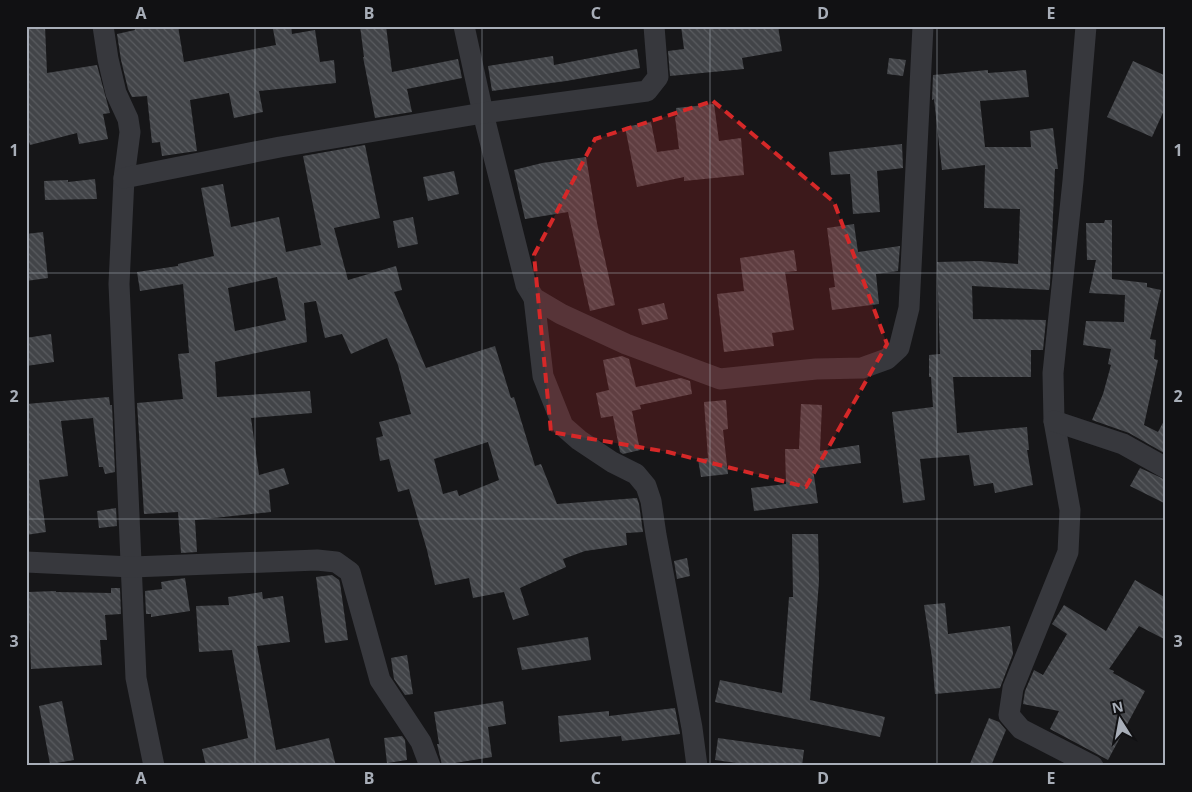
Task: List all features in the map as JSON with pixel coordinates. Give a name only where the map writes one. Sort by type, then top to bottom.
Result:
[{"type":"street","points":[[103,26],[116,93],[128,119],[130,132],[124,178],[119,284],[136,678],[154,766]]},
{"type":"street","points":[[464,26],[483,113],[526,286],[534,298],[561,314],[626,344],[720,379],[816,369],[862,368],[887,359],[899,348],[909,308],[923,26]]},
{"type":"street","points":[[124,178],[280,147],[483,113],[647,91],[658,77],[654,26]]},
{"type":"street","points":[[1086,26],[1073,181],[1053,373],[1054,421],[1070,510],[1068,552],[1013,688],[1009,715],[1021,729],[1093,766]]},
{"type":"street","points":[[534,298],[543,376],[563,426],[579,440],[612,462],[636,474],[646,486],[651,501],[692,728],[697,766]]},
{"type":"street","points":[[1054,421],[1123,444],[1166,468]]},
{"type":"street","points":[[26,562],[132,567],[317,560],[336,562],[350,572],[380,680],[421,742],[430,766]]},
{"type":"highlighted area","points":[[713,101],[834,202],[887,344],[806,487],[668,452],[551,432],[534,255],[595,139]]},
{"type":"building","points":[[26,26],[45,26],[47,73],[97,65],[110,113],[103,114],[108,139],[79,144],[77,133],[30,145],[26,131]]},
{"type":"building","points":[[134,26],[178,26],[184,62],[276,45],[273,29],[291,26],[292,34],[315,30],[320,62],[334,60],[336,83],[259,91],[263,112],[234,118],[229,93],[190,100],[197,151],[162,156],[160,142],[152,143],[147,96],[132,97],[128,89],[121,60],[117,34],[135,30]]},
{"type":"building","points":[[360,26],[386,26],[392,72],[458,59],[462,78],[407,89],[412,112],[375,118],[363,57]]},
{"type":"building","points":[[681,26],[778,26],[782,51],[742,58],[744,69],[670,76],[668,51],[684,49]]},
{"type":"building","points":[[637,49],[640,68],[492,91],[488,66],[553,56],[554,65]]},
{"type":"building","points":[[889,58],[906,60],[903,76],[887,74]]},
{"type":"building","points":[[1133,61],[1166,76],[1166,106],[1152,137],[1107,117]]},
{"type":"building","points":[[988,70],[988,73],[1026,70],[1029,97],[980,101],[985,147],[1031,147],[1030,131],[1053,128],[1058,169],[1055,169],[1050,285],[1049,290],[972,286],[973,319],[1046,320],[1043,350],[1031,350],[1031,377],[953,377],[957,433],[1027,427],[1029,450],[1027,450],[1033,485],[995,493],[993,483],[974,486],[969,455],[920,459],[925,500],[903,503],[892,412],[933,407],[931,377],[929,377],[929,355],[940,354],[937,262],[979,261],[1018,264],[1020,209],[984,208],[985,165],[942,170],[934,99],[932,100],[933,75]]},
{"type":"building","points":[[714,104],[719,141],[741,138],[744,175],[684,181],[684,177],[637,187],[625,127],[651,122],[657,152],[679,149],[675,117],[677,116],[676,108]]},
{"type":"building","points":[[902,144],[903,168],[877,171],[880,212],[853,214],[850,174],[831,175],[829,152]]},
{"type":"building","points":[[365,145],[380,218],[334,228],[348,280],[396,266],[402,290],[394,292],[426,368],[495,346],[511,398],[514,397],[535,466],[541,464],[557,504],[637,498],[643,532],[626,533],[627,545],[585,551],[563,559],[566,567],[520,588],[529,615],[513,620],[504,592],[473,598],[469,578],[435,585],[409,489],[398,492],[389,459],[380,461],[376,438],[383,436],[379,422],[411,414],[398,365],[387,338],[351,354],[342,334],[325,338],[316,301],[304,303],[307,342],[215,362],[217,397],[310,391],[312,413],[251,418],[259,475],[284,468],[289,484],[269,490],[271,512],[195,520],[197,552],[181,553],[178,512],[144,514],[137,403],[183,399],[178,354],[189,353],[183,284],[140,291],[137,272],[178,266],[178,264],[214,256],[201,188],[223,184],[231,227],[279,217],[286,252],[321,245],[303,156]],"holes":[[[277,277],[286,320],[235,331],[228,288]],[[488,442],[499,480],[459,496],[457,490],[443,494],[434,459]]]},
{"type":"building","points":[[586,157],[597,223],[615,305],[590,311],[568,212],[525,219],[514,170],[542,163]]},
{"type":"building","points":[[454,171],[459,194],[428,201],[423,177]]},
{"type":"building","points":[[95,179],[97,199],[45,200],[44,181],[68,180],[68,182]]},
{"type":"building","points":[[413,217],[418,244],[398,248],[393,221]]},
{"type":"building","points":[[1105,220],[1112,220],[1112,279],[1147,283],[1147,287],[1161,290],[1150,339],[1156,340],[1154,359],[1158,360],[1144,425],[1158,432],[1166,417],[1166,454],[1129,433],[1092,420],[1103,394],[1111,365],[1108,364],[1111,349],[1083,345],[1086,321],[1124,322],[1125,295],[1089,293],[1096,260],[1087,260],[1086,223],[1104,223]]},
{"type":"building","points":[[854,224],[858,252],[900,246],[898,271],[876,274],[879,304],[832,310],[829,288],[835,287],[827,228]]},
{"type":"building","points":[[43,232],[48,278],[26,281],[26,234]]},
{"type":"building","points":[[794,250],[797,271],[785,272],[794,330],[772,333],[774,346],[724,352],[717,294],[744,291],[740,258]]},
{"type":"building","points":[[664,303],[668,319],[642,325],[638,309]]},
{"type":"building","points":[[51,334],[54,362],[26,366],[26,338]]},
{"type":"building","points":[[622,356],[629,359],[636,387],[681,378],[690,381],[692,394],[640,405],[641,409],[632,411],[640,450],[623,454],[620,452],[613,416],[601,418],[596,393],[609,390],[603,360]]},
{"type":"building","points":[[109,397],[110,405],[112,405],[115,472],[105,474],[103,467],[99,467],[93,418],[61,421],[68,476],[39,480],[46,532],[26,535],[26,404]]},
{"type":"building","points":[[726,400],[728,429],[723,430],[728,474],[701,477],[698,459],[708,458],[704,402]]},
{"type":"building","points":[[801,404],[822,405],[820,451],[859,445],[861,463],[813,469],[818,503],[754,511],[751,488],[786,484],[785,449],[799,449]]},
{"type":"building","points":[[1140,468],[1166,480],[1166,504],[1130,486]]},
{"type":"building","points":[[116,508],[117,526],[99,528],[97,511]]},
{"type":"building","points":[[792,534],[818,534],[819,581],[810,700],[885,717],[880,737],[715,702],[720,680],[782,693],[789,597],[793,597]]},
{"type":"building","points":[[687,558],[690,576],[677,579],[674,561]]},
{"type":"building","points":[[332,575],[340,583],[348,640],[325,643],[316,577]]},
{"type":"building","points":[[185,578],[190,611],[151,617],[151,614],[146,614],[145,591],[162,589],[161,582]]},
{"type":"building","points":[[1135,580],[1166,598],[1166,640],[1139,626],[1109,669],[1145,691],[1108,760],[1050,729],[1059,711],[1023,704],[1025,691],[1034,670],[1043,675],[1067,634],[1052,624],[1064,605],[1106,631]]},
{"type":"building","points":[[111,588],[120,588],[121,614],[105,615],[107,640],[100,640],[102,665],[31,669],[28,592],[111,593]]},
{"type":"building","points":[[262,592],[263,599],[283,596],[290,642],[257,646],[276,750],[329,738],[336,766],[206,766],[202,749],[248,738],[232,650],[199,652],[196,606],[229,605],[228,597]]},
{"type":"building","points":[[945,603],[948,634],[1010,626],[1013,654],[1000,688],[935,694],[924,605]]},
{"type":"building","points":[[588,637],[591,660],[522,670],[517,648]]},
{"type":"building","points":[[407,655],[413,694],[405,695],[394,679],[391,658]]},
{"type":"building","points":[[62,701],[74,760],[50,764],[39,706]]},
{"type":"building","points":[[503,701],[506,724],[488,727],[492,757],[442,765],[437,744],[439,744],[434,712]]},
{"type":"building","points":[[675,708],[680,734],[622,741],[621,736],[560,742],[558,716],[609,711],[609,716]]},
{"type":"building","points":[[989,718],[999,722],[1006,730],[991,766],[969,766]]},
{"type":"building","points":[[402,736],[405,740],[407,760],[387,763],[384,738]]},
{"type":"building","points":[[718,738],[804,750],[802,766],[758,766],[715,760]]}]
